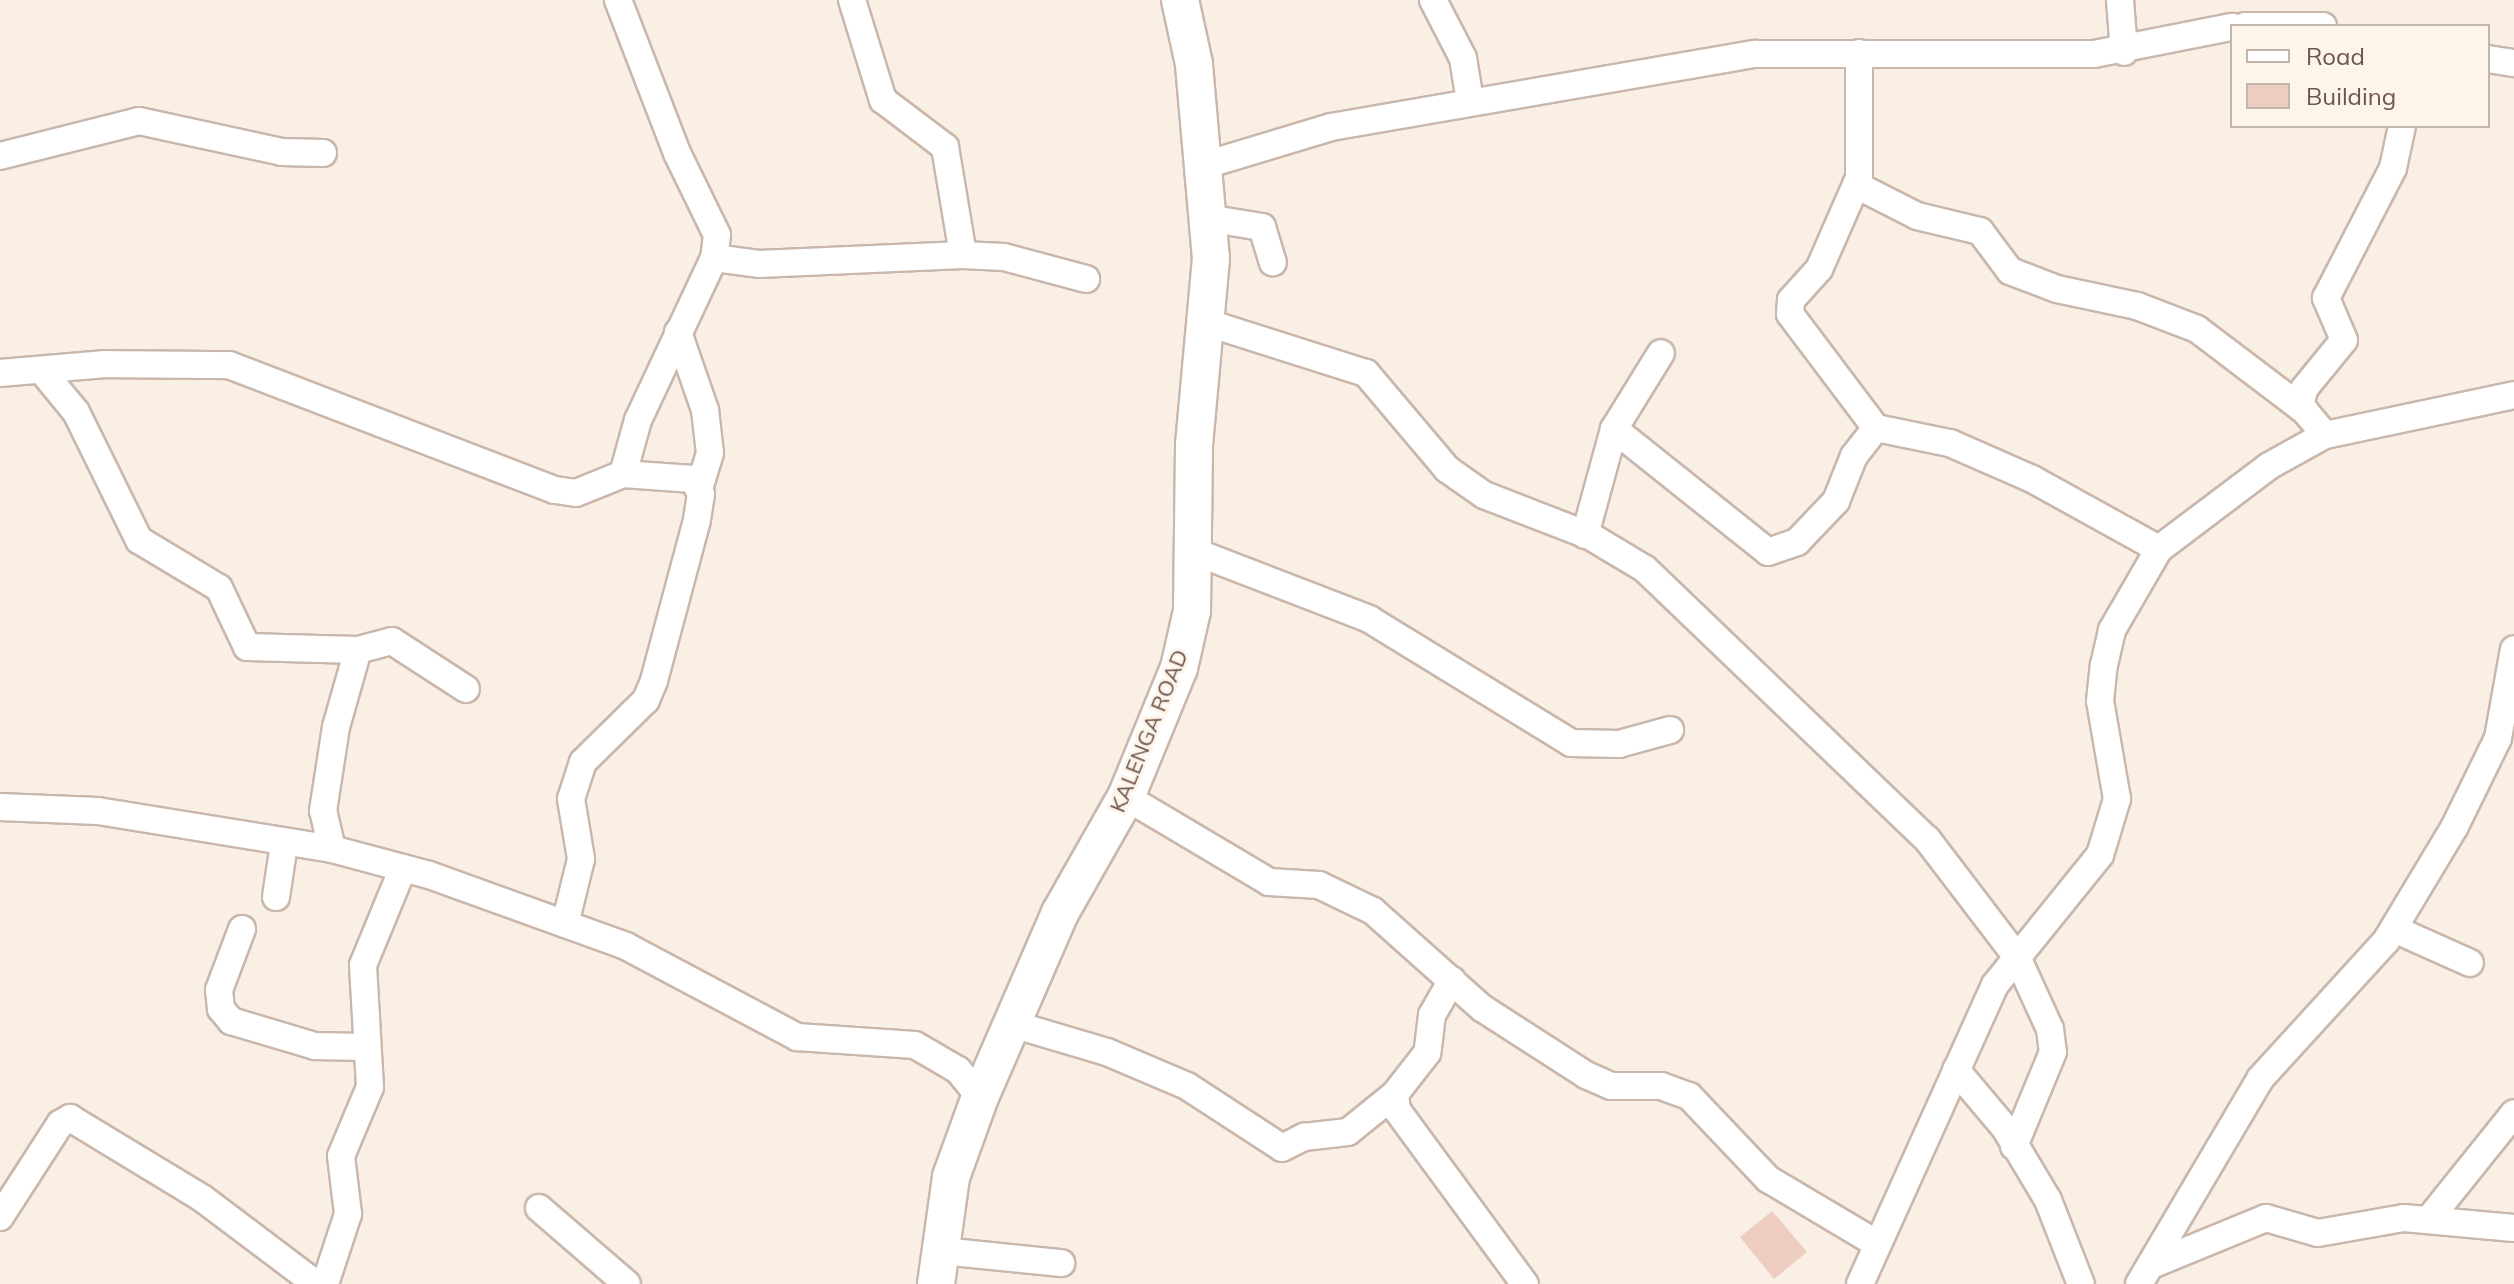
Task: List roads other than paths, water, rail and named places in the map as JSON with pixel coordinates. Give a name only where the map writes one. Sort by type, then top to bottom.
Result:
[{"type":"main road","name":"KALENGA ROAD","points":[[939,1268],[951,1177],[980,1097],[1009,1023],[1060,913],[1126,797],[1179,668],[1192,611],[1207,218],[1194,64],[1180,0]]},
{"type":"street","points":[[618,0],[677,153],[711,213],[717,235],[714,258],[638,420],[623,474]]},
{"type":"street","points":[[852,0],[883,100],[945,147],[963,255]]},
{"type":"street","points":[[1433,0],[1463,58],[1470,101]]},
{"type":"street","points":[[2120,0],[2124,52]]},
{"type":"street","points":[[1202,166],[1331,127],[1755,54],[2124,52],[2230,27]]},
{"type":"street","points":[[1859,53],[1856,185],[1819,269],[1789,308],[1876,428],[1950,443],[2032,479],[2159,549]]},
{"type":"street","points":[[2490,59],[2514,63]]},
{"type":"street","points":[[0,156],[139,121],[269,149],[323,153]]},
{"type":"street","points":[[2300,407],[2304,389],[2344,340],[2326,298],[2393,168],[2402,128]]},
{"type":"street","points":[[1856,185],[1917,216],[1980,231],[2010,271],[2171,316],[2221,344],[2300,407],[2325,435]]},
{"type":"street","points":[[1207,218],[1262,227],[1273,262]]},
{"type":"street","points":[[714,258],[759,264],[963,255],[1004,257],[1086,279]]},
{"type":"street","points":[[1205,322],[1366,373],[1447,469],[1513,509],[1585,535],[1618,551],[1676,595],[1927,839],[2017,957],[2053,1052],[2014,1146]]},
{"type":"street","points":[[565,924],[581,859],[571,799],[583,762],[648,697],[697,520],[699,488],[710,453],[705,410],[693,360],[678,332]]},
{"type":"street","points":[[1585,535],[1614,429],[1661,353]]},
{"type":"street","points":[[0,373],[43,372],[106,364],[229,365],[555,490],[584,491],[623,474],[686,474],[699,488]]},
{"type":"street","points":[[43,372],[76,412],[139,540],[219,588],[245,645],[358,650],[395,642],[466,689]]},
{"type":"street","points":[[1860,1284],[1995,985],[2100,855],[2117,799],[2100,701],[2104,665],[2112,630],[2159,549],[2256,475],[2325,435],[2514,395]]},
{"type":"street","points":[[1614,429],[1768,552],[1797,542],[1836,501],[1854,456],[1876,428]]},
{"type":"street","points":[[1193,551],[1369,619],[1571,743],[1619,744],[1670,730]]},
{"type":"street","points":[[2146,1274],[2175,1215],[2260,1079],[2394,929],[2498,738],[2514,649]]},
{"type":"street","points":[[332,849],[323,811],[336,727],[358,650]]},
{"type":"street","points":[[1126,797],[1269,882],[1319,885],[1373,911],[1482,1008],[1586,1075],[1611,1086],[1661,1086],[1689,1096],[1768,1179],[1876,1243]]},
{"type":"street","points":[[0,807],[98,811],[284,844],[332,849],[403,868],[626,946],[797,1037],[915,1045],[958,1070],[980,1097]]},
{"type":"street","points":[[276,897],[284,844]]},
{"type":"street","points":[[325,1284],[348,1214],[341,1156],[368,1101],[363,965],[403,868]]},
{"type":"street","points":[[242,929],[219,990],[221,1009],[231,1021],[315,1046],[364,1047]]},
{"type":"street","points":[[2394,929],[2470,963]]},
{"type":"street","points":[[1009,1023],[1107,1052],[1187,1086],[1282,1148],[1304,1137],[1348,1132],[1395,1094],[1427,1053],[1432,1015],[1452,980]]},
{"type":"street","points":[[1956,1070],[2014,1146],[2048,1200],[2081,1284]]},
{"type":"street","points":[[1395,1094],[1403,1124],[1525,1284]]},
{"type":"street","points":[[2430,1218],[2514,1113]]},
{"type":"street","points":[[0,1217],[60,1124],[70,1118],[202,1198],[316,1284]]},
{"type":"street","points":[[539,1208],[627,1284]]},
{"type":"street","points":[[2146,1274],[2266,1218],[2318,1233],[2430,1218],[2514,1228]]},
{"type":"street","points":[[939,1268],[1061,1263]]}]
